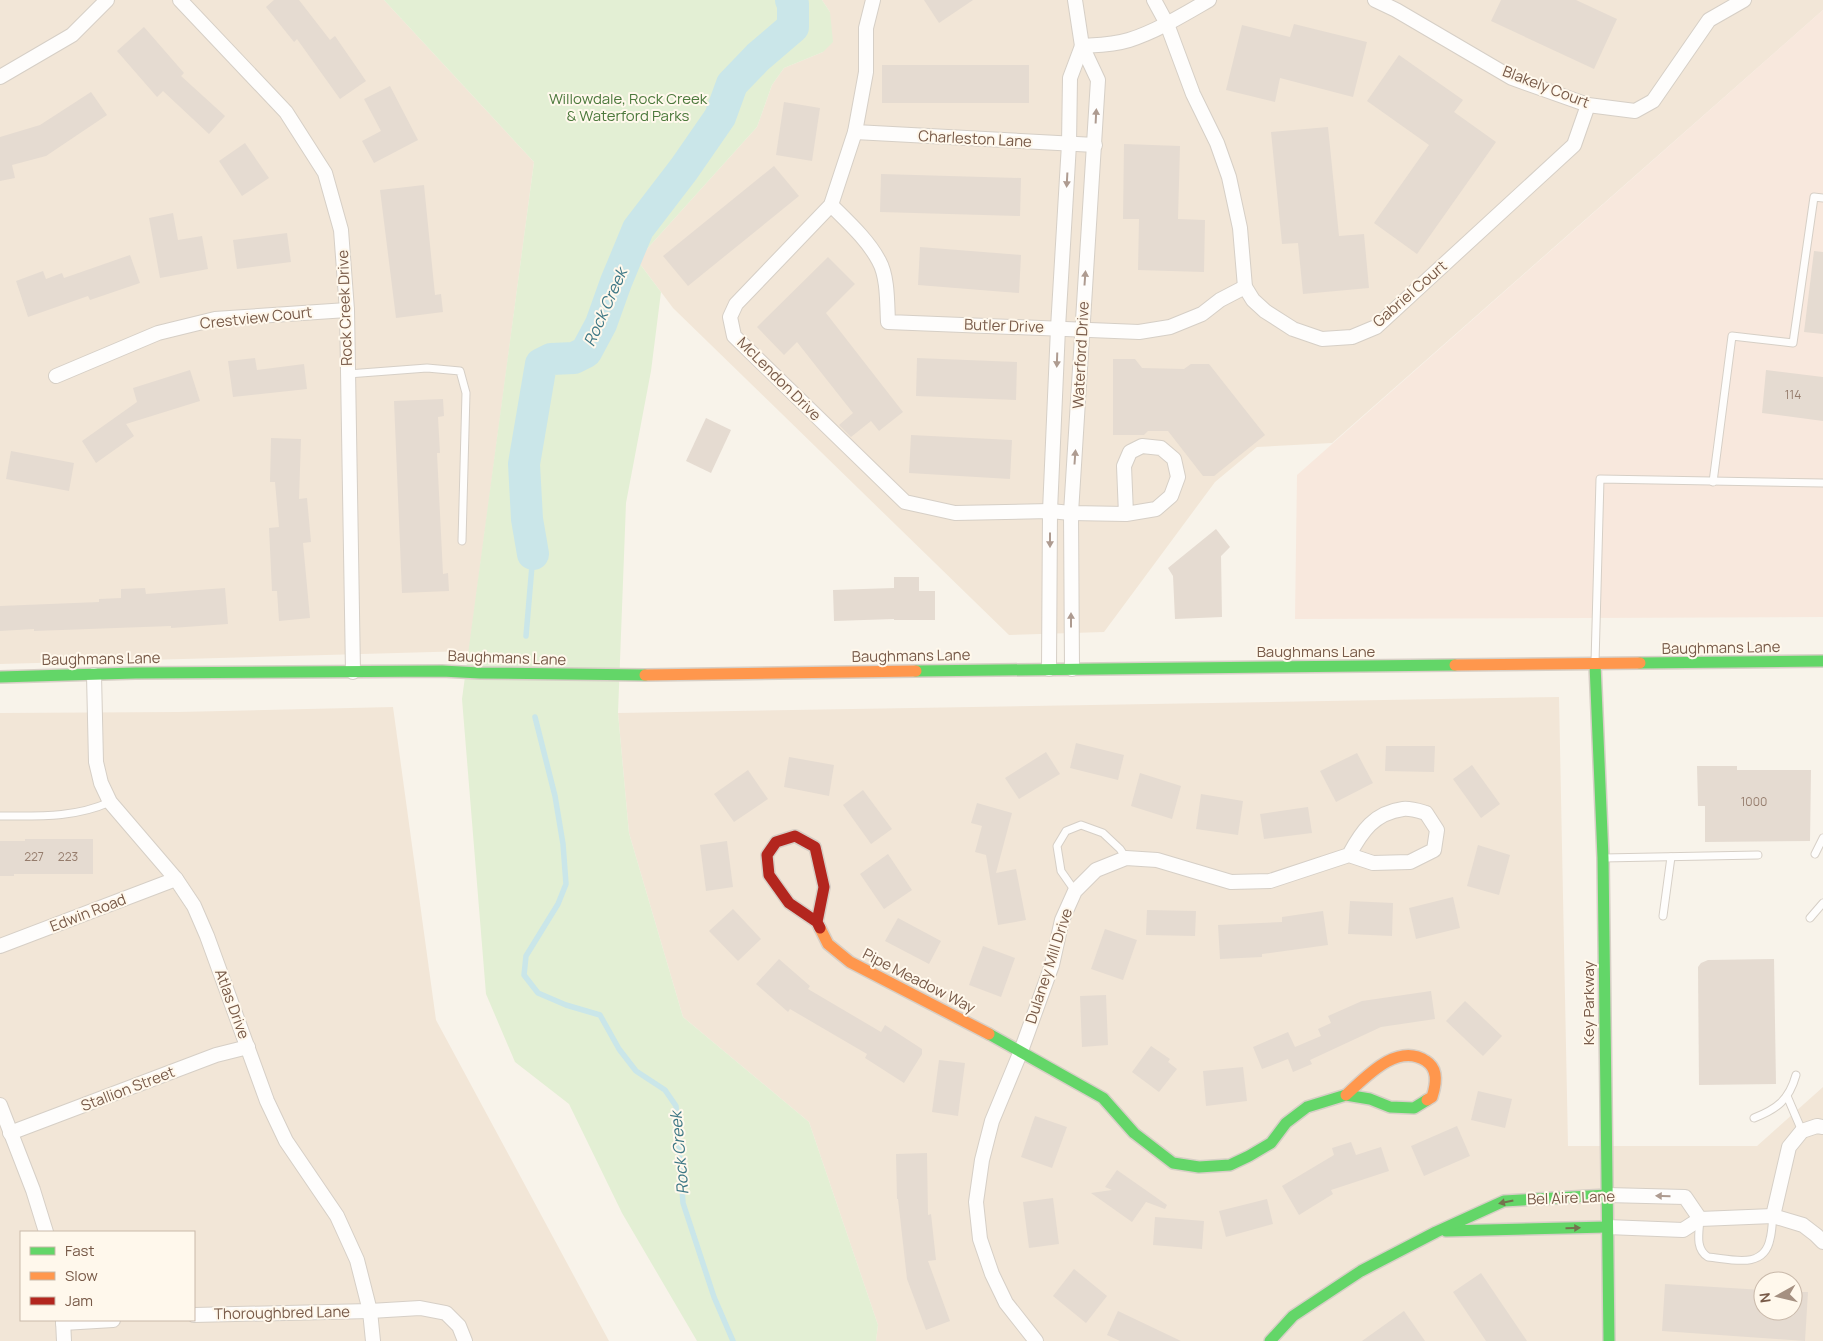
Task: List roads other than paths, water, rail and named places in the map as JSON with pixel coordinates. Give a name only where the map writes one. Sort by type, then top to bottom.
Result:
[{"type":"street","points":[[0,78],[72,35],[107,0]]},
{"type":"street","name":"Rock Creek Drive","points":[[180,0],[286,112],[325,173],[342,230],[347,310],[353,672]]},
{"type":"street","name":"McLendon Drive","points":[[873,0],[866,28],[866,72],[854,132],[831,205],[736,304],[730,317],[734,336],[905,502],[955,513],[1050,510],[1070,513],[1126,514]]},
{"type":"street","name":"Waterford Drive","points":[[1072,669],[1070,513],[1098,80],[1082,46],[1075,0]]},
{"type":"street","points":[[1154,0],[1167,24],[1193,94],[1217,144],[1230,177],[1240,228],[1245,287]]},
{"type":"street","points":[[1082,46],[1105,45],[1128,40],[1167,24],[1209,0]]},
{"type":"street","name":"Blakely Court","points":[[1375,0],[1396,10],[1512,78],[1588,105],[1635,111],[1653,101],[1709,20],[1744,0]]},
{"type":"street","name":"Waterford Drive","points":[[1049,669],[1050,510],[1069,144],[1070,78],[1082,46]]},
{"type":"street","name":"Gabriel Court","points":[[1245,287],[1253,300],[1265,311],[1293,329],[1322,339],[1352,337],[1376,327],[1574,145],[1588,105]]},
{"type":"street","name":"Charleston Lane","points":[[854,132],[1095,145]]},
{"type":"street","name":"Butler Drive","points":[[831,205],[869,246],[880,262],[886,287],[888,322],[1139,332],[1170,327],[1202,314],[1220,300],[1245,287]]},
{"type":"street","name":"Crestview Court","points":[[56,376],[158,333],[215,320],[347,310]]},
{"type":"street","points":[[1142,446],[1161,448],[1174,459],[1178,477],[1171,496],[1156,509],[1126,514],[1124,466],[1130,452],[1142,446]]},
{"type":"street","name":"Baughmans Lane","points":[[0,677],[442,671],[610,675],[1049,669],[1822,663]]},
{"type":"street","name":"Key Parkway","points":[[1595,664],[1603,858],[1609,1341]]},
{"type":"street","name":"Atlas Drive","points":[[94,675],[96,762],[101,783],[110,802],[176,879],[194,906],[207,936],[267,1101],[286,1141],[337,1216],[357,1260],[370,1310],[373,1341]]},
{"type":"street","points":[[1404,808],[1426,813],[1437,830],[1434,850],[1410,862],[1374,863],[1349,855],[1363,831],[1380,816],[1404,808]]},
{"type":"street","name":"Pipe Meadow Way","points":[[817,922],[824,887],[815,847],[795,836],[776,842],[767,855],[769,876],[789,902],[817,922],[828,944],[850,962],[1021,1051],[1103,1098],[1134,1133],[1173,1163],[1199,1168],[1230,1165],[1271,1143],[1286,1123],[1307,1107],[1346,1095]]},
{"type":"street","name":"Dulaney Mill Drive","points":[[1036,1341],[1006,1303],[992,1274],[980,1239],[976,1202],[982,1160],[992,1121],[1021,1051],[1052,965],[1062,920],[1075,891],[1096,870],[1126,858],[1157,860],[1231,882],[1270,882],[1349,855]]},
{"type":"street","name":"Edwin Road","points":[[0,946],[176,879]]},
{"type":"street","name":"Stallion Street","points":[[10,1133],[216,1056],[248,1048]]},
{"type":"street","points":[[1401,1056],[1421,1056],[1432,1065],[1437,1081],[1432,1097],[1414,1108],[1390,1107],[1370,1099],[1346,1095],[1379,1066],[1401,1056]]},
{"type":"street","points":[[0,1105],[33,1190],[46,1231]]},
{"type":"street","points":[[1772,1216],[1789,1147],[1802,1131],[1818,1126],[1823,1127]]},
{"type":"street","name":"Bel Aire Lane","points":[[1270,1341],[1293,1316],[1361,1270],[1436,1232],[1504,1201],[1606,1195],[1685,1197],[1700,1219]]},
{"type":"street","name":"Bel Aire Lane","points":[[1436,1232],[1607,1227],[1683,1230],[1700,1219],[1772,1216],[1803,1225],[1823,1242]]},
{"type":"street","name":"Thoroughbred Lane","points":[[195,1315],[420,1308],[446,1313],[459,1326],[465,1341]]},
{"type":"street","points":[[63,1321],[64,1341]]},
{"type":"lane","points":[[1713,482],[1732,336],[1793,343],[1814,197],[1823,198]]},
{"type":"lane","points":[[348,374],[427,368],[460,371],[466,393],[462,541]]},
{"type":"lane","points":[[1595,664],[1600,479],[1823,483]]},
{"type":"lane","points":[[0,816],[65,815],[95,808],[110,802]]},
{"type":"lane","points":[[1075,891],[1061,871],[1058,854],[1057,846],[1066,831],[1081,826],[1103,833],[1120,848],[1126,858]]},
{"type":"lane","points":[[1815,854],[1823,838]]},
{"type":"lane","points":[[1603,858],[1758,855]]},
{"type":"lane","points":[[1663,916],[1670,857]]},
{"type":"lane","points":[[1810,918],[1823,903]]},
{"type":"lane","points":[[1754,1118],[1770,1112],[1782,1102],[1792,1089],[1796,1075]]},
{"type":"lane","points":[[1787,1096],[1802,1131]]},
{"type":"lane","points":[[1700,1219],[1699,1246],[1702,1254],[1708,1257],[1752,1261],[1760,1258],[1770,1241],[1772,1216]]},
{"type":"waterway","name":"Rock Creek","points":[[533,554],[527,519],[524,464],[541,364],[551,359],[574,358],[586,352],[601,324],[638,229],[684,169],[720,117],[732,84],[758,57],[793,27],[793,4],[791,0]]},
{"type":"waterway","name":"Rock Creek","points":[[526,636],[533,554]]},
{"type":"waterway","name":"Rock Creek","points":[[535,717],[555,796],[563,844],[566,884],[558,904],[526,956],[524,975],[538,993],[566,1005],[600,1015],[619,1049],[636,1071],[665,1090],[676,1106],[683,1203],[714,1297],[733,1341]]},
{"type":"park label","name":"Willowdale, Rock Creek & Waterford Parks","points":[[628,108]]}]
